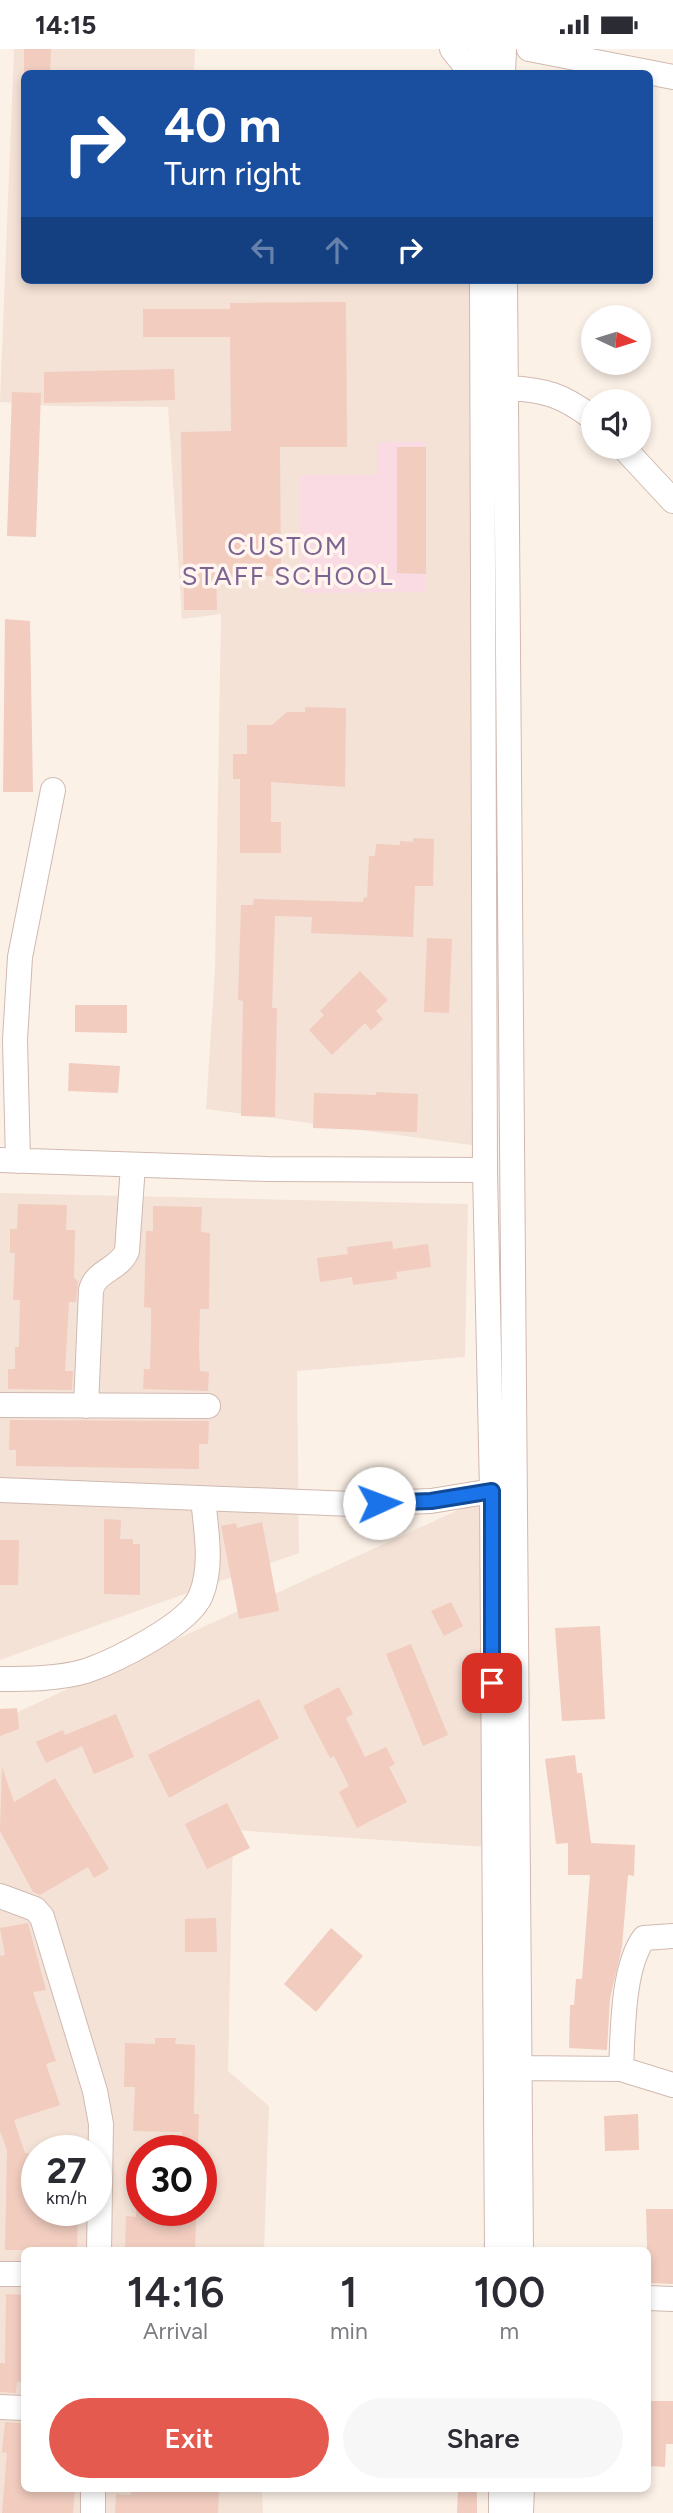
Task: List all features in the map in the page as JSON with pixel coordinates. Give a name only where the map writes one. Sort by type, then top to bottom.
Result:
[{"type":"street","points":[[452,49],[469,70]]},
{"type":"street","points":[[480,49],[481,70]]},
{"type":"street","points":[[503,70],[504,49]]},
{"type":"street","points":[[529,49],[639,70]]},
{"type":"street","points":[[569,70],[600,62]]},
{"type":"street","points":[[653,73],[673,77]]},
{"type":"street","points":[[482,284],[485,1170],[505,1906],[518,2068],[522,2247]]},
{"type":"street","points":[[497,2247],[516,1488],[508,841],[508,388],[505,284]]},
{"type":"street","points":[[508,388],[544,390],[581,410]]},
{"type":"street","points":[[634,459],[673,501]]},
{"type":"street","points":[[53,790],[20,957],[9,1161],[485,1170]]},
{"type":"street","points":[[86,1406],[90,1290],[97,1276],[118,1264],[127,1251],[133,1165]]},
{"type":"street","points":[[0,1405],[208,1406]]},
{"type":"street","points":[[0,1490],[352,1504],[431,1501],[492,1491]]},
{"type":"street","points":[[0,1679],[57,1677],[87,1670],[130,1650],[191,1611],[201,1597],[206,1577],[203,1499]]},
{"type":"street","points":[[0,1896],[35,1909],[42,1917],[95,2091],[101,2124],[99,2247]]},
{"type":"street","points":[[621,2069],[624,2015],[637,1948],[644,1938],[673,1936]]},
{"type":"street","points":[[518,2068],[621,2069],[673,2085]]},
{"type":"street","points":[[0,2274],[21,2274]]},
{"type":"street","points":[[651,2298],[673,2299]]},
{"type":"street","points":[[0,2407],[21,2408]]},
{"type":"street","points":[[93,2492],[93,2513]]},
{"type":"street","points":[[501,2492],[502,2513]]},
{"type":"street","points":[[522,2492],[522,2513]]},
{"type":"shaded area","points":[[14,49],[195,49],[194,70],[21,70],[21,284],[507,286],[493,1148],[206,1109],[215,969],[221,614],[182,619],[168,407],[52,406],[0,402]]},
{"type":"shaded area","points":[[377,442],[425,442],[425,592],[301,593],[300,475],[377,475]]},
{"type":"shaded area","points":[[0,1193],[468,1204],[465,1357],[297,1371],[299,1553],[0,1660]]},
{"type":"shaded area","points":[[493,1494],[501,1848],[233,1830],[228,2071],[269,2106],[264,2247],[21,2247],[21,2492],[262,2492],[263,2513],[0,2513],[0,1720]]},
{"type":"building","points":[[24,49],[51,49],[50,70],[24,70]]},
{"type":"building","points":[[346,302],[347,447],[280,447],[281,576],[216,577],[217,610],[184,610],[181,432],[231,431],[230,337],[143,337],[143,309],[230,309],[230,303]]},
{"type":"building","points":[[174,369],[175,400],[44,403],[44,372]]},
{"type":"building","points":[[12,392],[41,393],[36,537],[7,536]]},
{"type":"building","points":[[397,447],[426,447],[426,574],[397,573]]},
{"type":"building","points":[[5,619],[30,621],[33,792],[3,792]]},
{"type":"building","points":[[305,707],[346,708],[345,787],[271,782],[271,822],[281,822],[281,853],[240,853],[240,779],[233,779],[233,754],[247,754],[247,725],[272,725],[287,712],[305,712]]},
{"type":"building","points":[[413,838],[434,839],[433,886],[415,886],[413,937],[311,933],[312,917],[275,916],[272,1008],[277,1008],[275,1117],[241,1116],[243,1001],[238,1000],[241,905],[253,905],[254,899],[363,902],[364,897],[367,898],[369,856],[375,856],[376,844],[400,845],[400,841],[413,842]]},
{"type":"building","points":[[427,938],[452,939],[449,1013],[424,1012]]},
{"type":"building","points":[[360,971],[388,1000],[376,1011],[383,1019],[371,1030],[365,1023],[332,1055],[309,1030],[324,1015],[320,1011]]},
{"type":"building","points":[[75,1005],[127,1005],[127,1033],[75,1032]]},
{"type":"building","points":[[69,1063],[120,1066],[118,1093],[68,1091]]},
{"type":"building","points":[[376,1092],[418,1094],[417,1132],[313,1128],[314,1093],[376,1095]]},
{"type":"building","points":[[18,1204],[67,1205],[66,1230],[75,1230],[74,1278],[78,1281],[76,1302],[69,1302],[65,1371],[73,1371],[72,1390],[8,1389],[8,1369],[15,1369],[15,1347],[19,1347],[20,1300],[13,1300],[15,1253],[10,1253],[10,1229],[17,1229]]},
{"type":"building","points":[[153,1206],[202,1207],[201,1232],[210,1233],[209,1309],[200,1309],[199,1349],[200,1371],[209,1372],[208,1391],[143,1389],[144,1369],[150,1369],[151,1308],[144,1307],[146,1231],[153,1231]]},
{"type":"building","points":[[392,1241],[393,1249],[428,1244],[431,1267],[396,1272],[397,1279],[353,1285],[352,1277],[320,1282],[317,1258],[348,1254],[347,1247]]},
{"type":"building","points":[[10,1420],[209,1421],[208,1444],[199,1444],[199,1469],[16,1466],[16,1450],[9,1450]]},
{"type":"building","points":[[104,1519],[121,1520],[120,1539],[133,1539],[133,1544],[140,1544],[140,1595],[104,1594]]},
{"type":"building","points":[[262,1522],[279,1611],[239,1619],[221,1526],[236,1523],[237,1528]]},
{"type":"building","points":[[0,1540],[19,1540],[18,1585],[0,1585]]},
{"type":"building","points":[[451,1602],[463,1626],[444,1636],[431,1611]]},
{"type":"building","points":[[600,1626],[605,1719],[562,1721],[555,1628]]},
{"type":"building","points":[[411,1644],[448,1735],[423,1746],[386,1654]]},
{"type":"building","points":[[339,1687],[353,1714],[346,1718],[365,1757],[386,1747],[395,1764],[389,1767],[407,1802],[357,1828],[339,1792],[349,1786],[334,1756],[330,1758],[303,1706]]},
{"type":"building","points":[[259,1699],[279,1738],[169,1798],[148,1755]]},
{"type":"building","points":[[17,1708],[19,1729],[0,1736],[0,1709]]},
{"type":"building","points":[[116,1714],[134,1757],[94,1774],[82,1746],[46,1763],[36,1742],[63,1730],[65,1735]]},
{"type":"building","points":[[575,1755],[577,1773],[582,1773],[591,1843],[635,1845],[634,1876],[628,1875],[622,1947],[610,1999],[607,2050],[569,2048],[570,2005],[574,2005],[576,1979],[582,1979],[590,1875],[568,1875],[568,1843],[556,1844],[545,1759]]},
{"type":"building","points":[[2,1767],[14,1802],[55,1778],[109,1869],[94,1878],[88,1867],[40,1895],[33,1892],[0,1831]]},
{"type":"building","points":[[227,1803],[250,1848],[207,1869],[185,1824]]},
{"type":"building","points":[[216,1918],[217,1952],[185,1952],[185,1919]]},
{"type":"building","points":[[28,1923],[46,1990],[33,1992],[56,2061],[46,2064],[60,2105],[14,2120],[21,2141],[21,2226],[78,2226],[77,2247],[21,2247],[21,2250],[5,2250],[7,2150],[0,2131],[0,1956],[5,1955],[0,1928]]},
{"type":"building","points":[[331,1928],[363,1956],[316,2012],[284,1984]]},
{"type":"building","points":[[155,2038],[176,2038],[175,2044],[195,2045],[194,2114],[199,2114],[198,2135],[133,2131],[135,2087],[124,2087],[125,2043],[155,2044]]},
{"type":"building","points":[[638,2114],[639,2150],[605,2151],[604,2116]]},
{"type":"building","points":[[646,2209],[673,2209],[673,2284],[651,2283],[651,2247],[647,2247]]},
{"type":"building","points":[[126,2216],[126,2226],[196,2226],[195,2247],[125,2247]]},
{"type":"building","points":[[6,2294],[21,2295],[21,2382],[17,2382],[16,2393],[0,2392],[0,2363],[5,2363]]},
{"type":"building","points":[[651,2401],[673,2401],[673,2444],[666,2444],[665,2467],[651,2466]]},
{"type":"building","points":[[5,2422],[21,2423],[21,2492],[75,2492],[73,2513],[2,2513],[7,2453],[2,2452]]},
{"type":"building","points":[[131,2492],[219,2492],[218,2513],[115,2513],[116,2494],[131,2495]]},
{"type":"building","points":[[458,2492],[477,2492],[477,2513],[457,2513]]},
{"type":"district","name":"CUSTOM STAFF SCHOOL","points":[[288,560]]},
{"type":"route","points":[[379,1503],[431,1501],[492,1491],[492,1683]]}]
